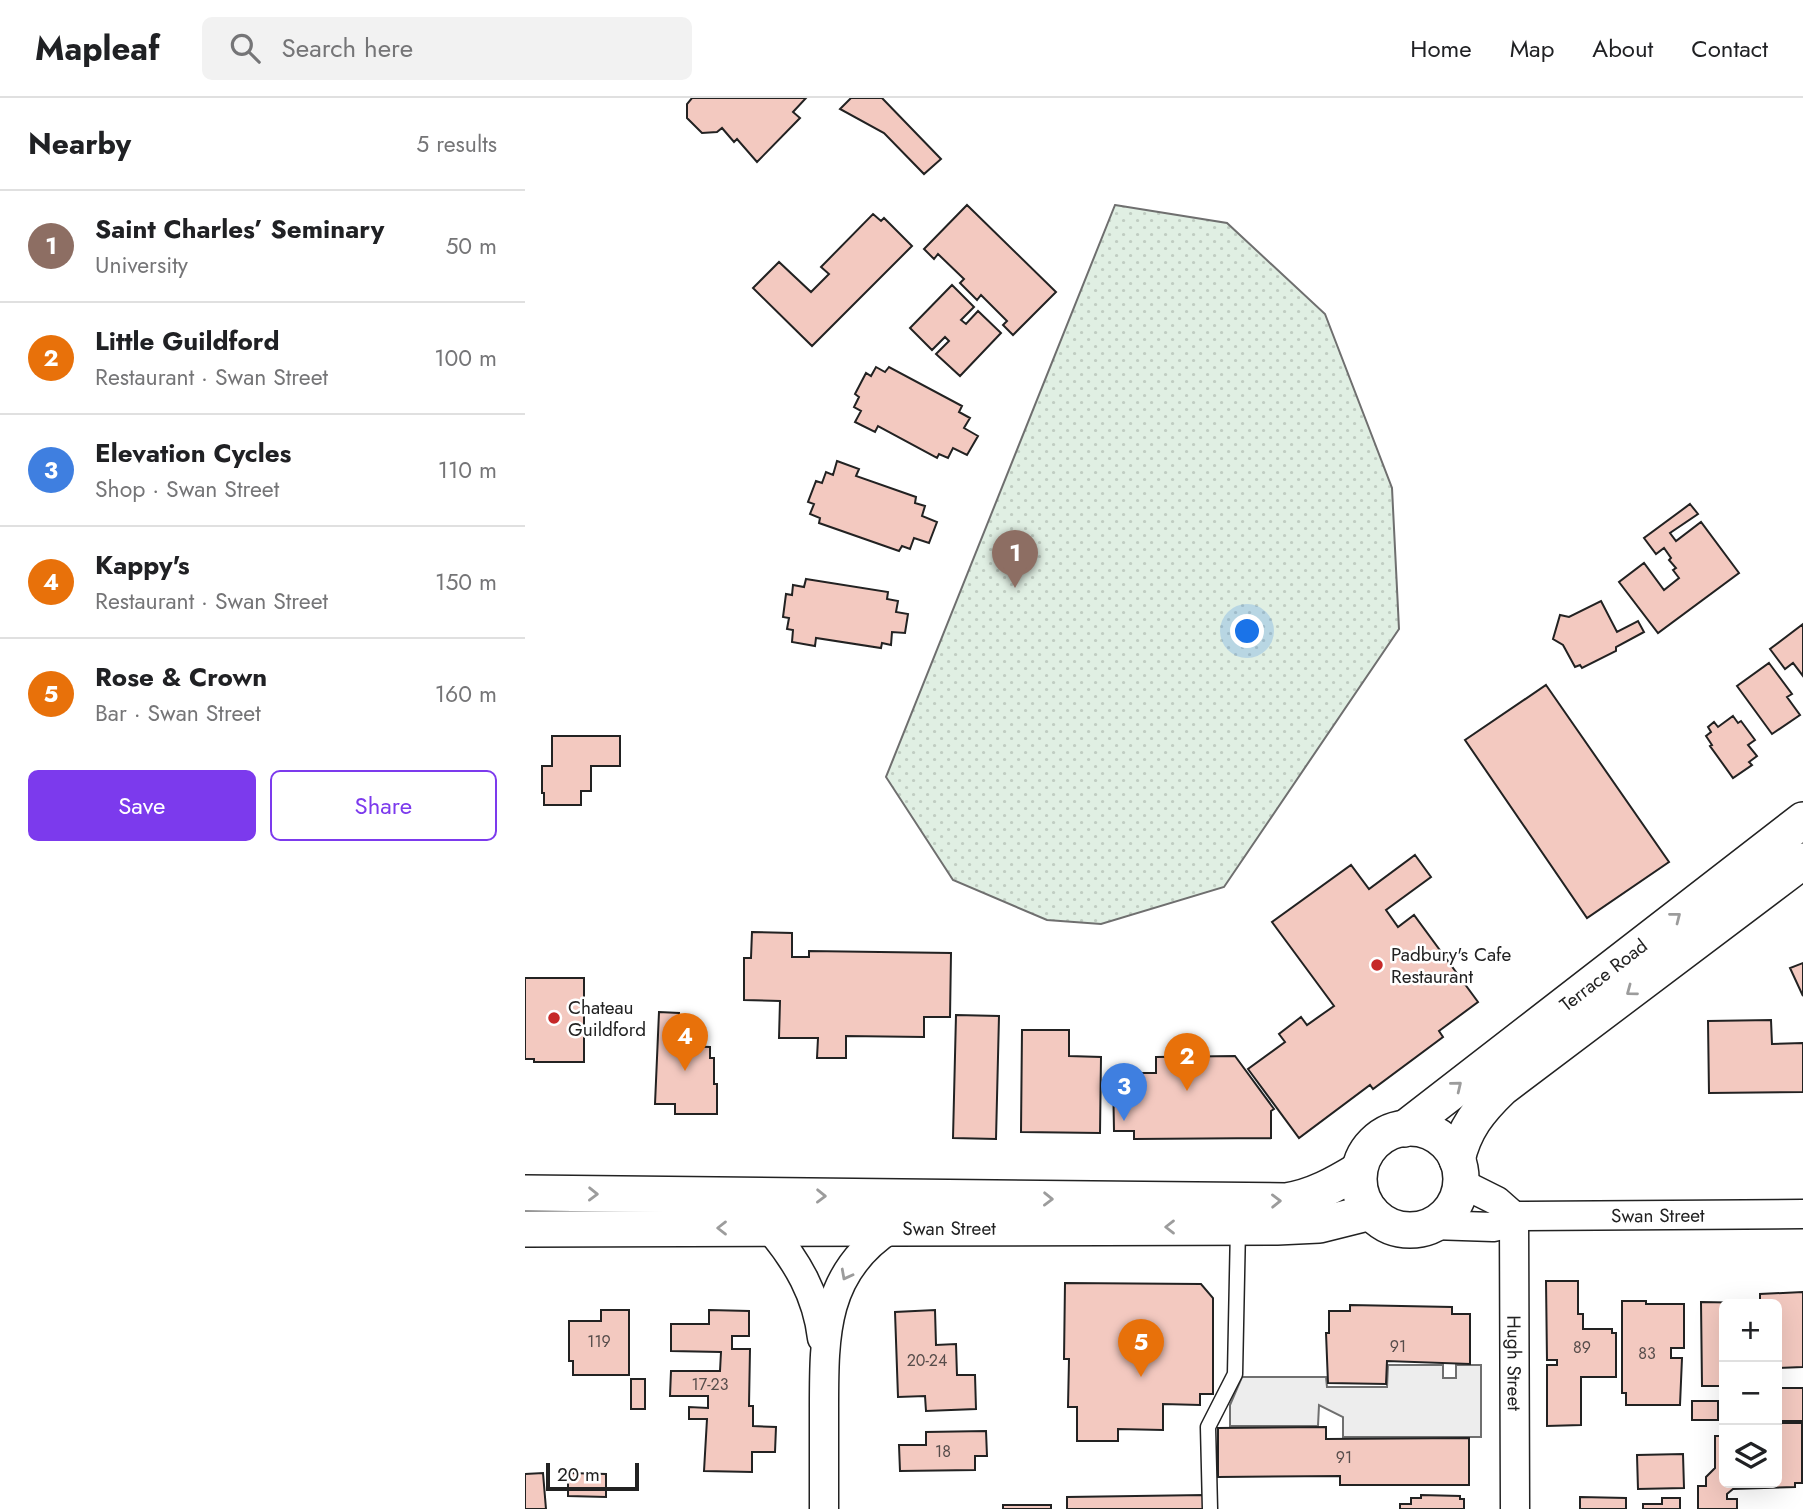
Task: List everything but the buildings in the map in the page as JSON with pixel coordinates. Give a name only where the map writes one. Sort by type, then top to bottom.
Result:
[{"type":"street","name":"Terrace Road","points":[[1404,1129],[1803,820]]},
{"type":"street","name":"Terrace Road","points":[[1459,1172],[1461,1142],[1471,1121],[1502,1088],[1803,862]]},
{"type":"street","points":[[1404,1129],[1436,1135],[1452,1150],[1459,1172],[1452,1208],[1432,1225],[1413,1230],[1394,1228],[1371,1212],[1360,1192],[1359,1170],[1370,1147],[1391,1132],[1404,1129]]},
{"type":"street","name":"Swan Street","points":[[525,1229],[892,1228],[1238,1214],[1304,1198],[1359,1170]]},
{"type":"street","points":[[1459,1172],[1514,1216]]},
{"type":"street","name":"Swan Street","points":[[525,1193],[1238,1214],[1319,1226],[1371,1212]]},
{"type":"street","name":"Swan Street","points":[[1432,1225],[1493,1227],[1502,1226],[1514,1216],[1803,1214]]},
{"type":"street","name":"Hugh Street","points":[[1514,1216],[1515,1509]]},
{"type":"street","points":[[769,1228],[795,1261],[815,1304],[824,1358]]},
{"type":"street","points":[[824,1509],[824,1358],[834,1301],[844,1276],[865,1247],[892,1228]]},
{"type":"lane","points":[[1210,1509],[1208,1427],[1235,1374],[1238,1214]]},
{"type":"green space","points":[[1115,205],[1227,223],[1325,314],[1392,488],[1399,629],[1224,887],[1101,924],[1047,920],[953,880],[886,777]]},
{"type":"shaded area","points":[[1388,1365],[1443,1365],[1443,1378],[1456,1378],[1456,1365],[1481,1365],[1481,1437],[1343,1437],[1343,1417],[1319,1405],[1318,1426],[1230,1426],[1230,1405],[1242,1377],[1326,1377],[1327,1387],[1387,1387]]},
{"type":"place","name":"Saint Charles’ Seminary","points":[[1015,588]]},
{"type":"place","name":"Padbury's Cafe Restaurant","points":[[1377,965]]},
{"type":"place","name":"Chateau Guildford","points":[[554,1018]]},
{"type":"place","name":"Kappy's","points":[[685,1071]]},
{"type":"place","name":"Little Guildford","points":[[1187,1091]]},
{"type":"place","name":"Elevation Cycles","points":[[1124,1121]]},
{"type":"place","name":"Rose & Crown","points":[[1141,1377]]}]
